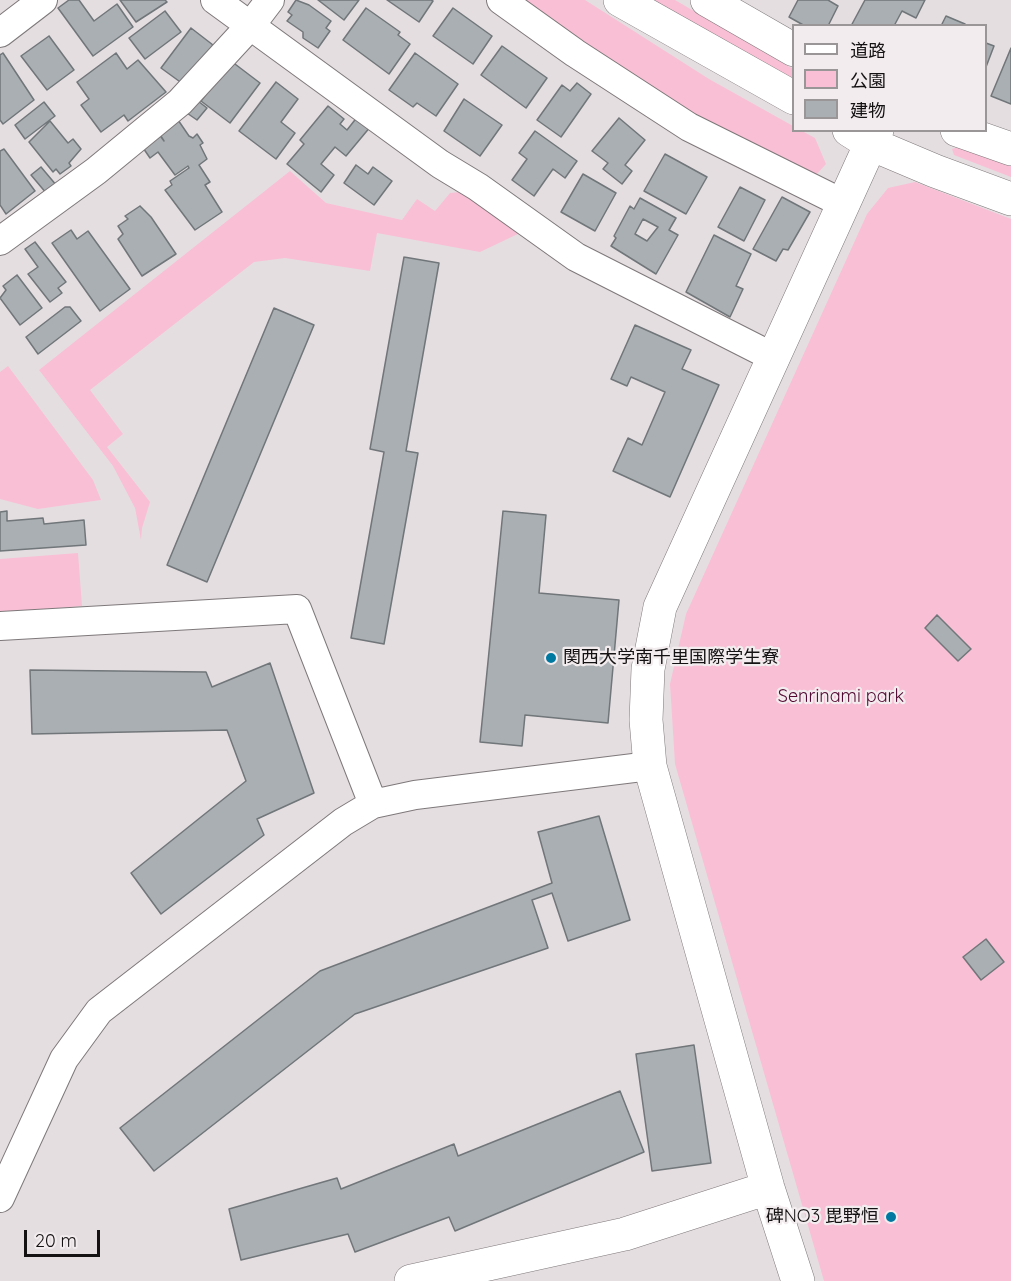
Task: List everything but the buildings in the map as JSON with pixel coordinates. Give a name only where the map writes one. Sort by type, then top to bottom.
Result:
[{"type":"street","points":[[0,33],[43,0]]},
{"type":"street","points":[[215,0],[440,164],[478,187],[576,257],[775,358]]},
{"type":"street","points":[[0,241],[96,171],[180,102],[251,25],[270,0]]},
{"type":"street","points":[[501,0],[575,53],[689,127],[844,204]]},
{"type":"street","points":[[620,0],[792,97]]},
{"type":"street","points":[[707,0],[792,49]]},
{"type":"street","points":[[963,132],[1011,149]]},
{"type":"street","points":[[798,1281],[768,1188],[650,766],[646,720],[648,669],[660,607],[844,204],[866,135],[1011,199]]},
{"type":"street","points":[[0,626],[297,609],[373,804]]},
{"type":"street","points":[[0,1198],[64,1059],[99,1011],[343,822],[373,804],[415,795],[650,766]]},
{"type":"street","points":[[411,1281],[625,1234],[768,1188]]},
{"type":"green space","points":[[524,0],[585,0],[709,79],[792,125],[792,132],[804,132],[815,138],[826,164],[815,176],[695,116],[585,44]]},
{"type":"green space","points":[[652,0],[675,0],[792,68],[792,78]]},
{"type":"green space","points":[[958,147],[1011,166],[1011,177],[954,155],[952,149]]},
{"type":"green space","points":[[290,171],[326,203],[402,220],[417,199],[435,211],[450,193],[460,192],[522,232],[480,252],[377,233],[370,271],[285,258],[254,262],[90,390],[123,434],[107,447],[150,502],[141,540],[135,508],[113,466],[39,370]]},
{"type":"green space","name":"Senrinami park","points":[[915,182],[1011,219],[1011,1281],[824,1281],[675,764],[670,684],[686,614],[867,214],[888,188]]},
{"type":"green space","points":[[8,366],[93,480],[101,500],[38,509],[0,499],[0,372]]},
{"type":"green space","points":[[78,553],[82,606],[0,613],[0,559]]},
{"type":"place","name":"関西大学南千里国際学生寮","points":[[551,658]]},
{"type":"place","name":"碑NO3 毘野恒","points":[[891,1217]]}]
